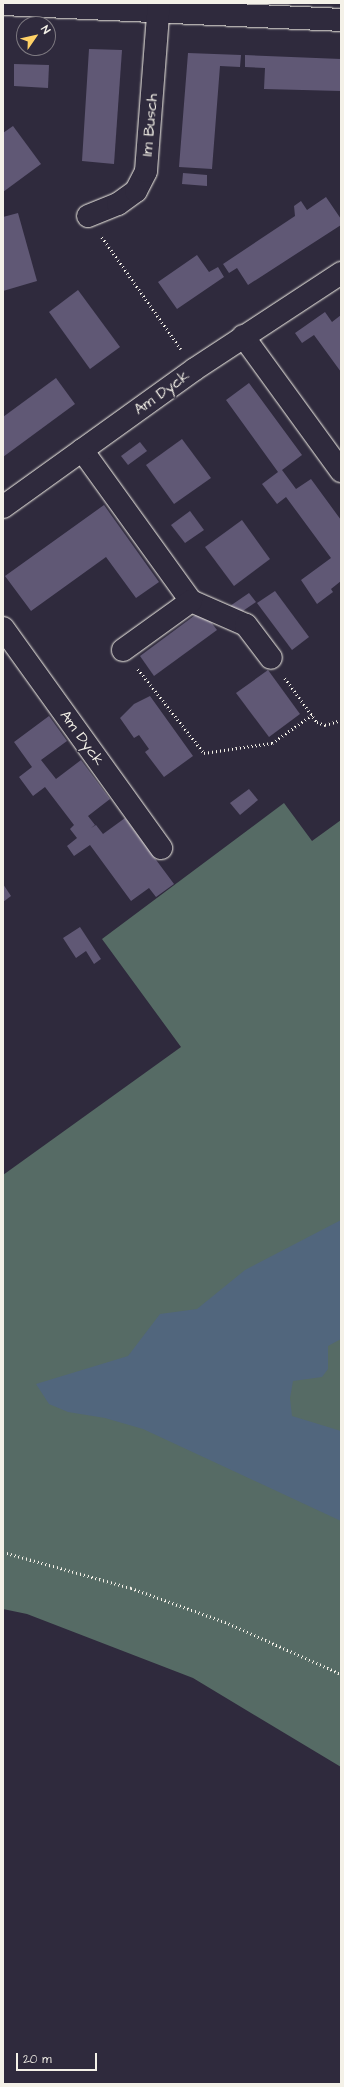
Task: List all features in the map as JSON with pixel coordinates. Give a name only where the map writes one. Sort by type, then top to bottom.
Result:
[{"type":"street","points":[[3,4],[159,7],[341,20]]},
{"type":"street","name":"Im Busch","points":[[88,216],[118,204],[136,191],[146,171],[159,7]]},
{"type":"street","name":"Am Dyck","points":[[3,507],[195,369],[243,336],[341,273]]},
{"type":"street","points":[[243,336],[341,471]]},
{"type":"street","points":[[82,450],[191,601],[246,625],[271,658]]},
{"type":"street","points":[[123,650],[191,601]]},
{"type":"street","name":"Am Dyck","points":[[3,628],[161,848]]},
{"type":"path","points":[[88,216],[195,369]]},
{"type":"path","points":[[123,650],[204,752],[272,743],[312,715]]},
{"type":"path","points":[[271,658],[317,722],[325,725],[341,720]]},
{"type":"path","points":[[3,1552],[131,1588],[225,1622],[341,1674]]},
{"type":"green space","points":[[284,803],[312,841],[341,820],[341,1767],[193,1678],[27,1614],[3,1609],[3,1175],[181,1047],[102,939]]},
{"type":"water","points":[[341,1220],[341,1339],[328,1346],[328,1369],[322,1377],[293,1381],[290,1398],[292,1416],[341,1431],[341,1521],[143,1429],[105,1418],[68,1412],[49,1404],[36,1384],[128,1356],[160,1314],[197,1309],[245,1270]]},
{"type":"building","points":[[89,49],[122,50],[114,164],[82,161]]},
{"type":"building","points":[[188,53],[241,55],[240,67],[220,66],[212,169],[179,167]]},
{"type":"building","points":[[245,55],[341,59],[341,91],[264,89],[265,68],[245,67]]},
{"type":"building","points":[[14,64],[49,65],[48,88],[14,86]]},
{"type":"building","points":[[13,126],[41,164],[3,192],[3,133]]},
{"type":"building","points":[[183,173],[207,175],[207,186],[182,184]]},
{"type":"building","points":[[326,197],[341,219],[341,225],[248,285],[237,268],[229,273],[223,264],[295,216],[294,206],[301,201],[307,210]]},
{"type":"building","points":[[18,213],[37,281],[3,291],[3,217]]},
{"type":"building","points":[[197,255],[209,272],[218,267],[224,277],[177,309],[158,282]]},
{"type":"building","points":[[78,290],[120,347],[90,369],[49,312]]},
{"type":"building","points":[[325,312],[332,322],[341,315],[341,372],[314,335],[302,343],[295,333]]},
{"type":"building","points":[[56,378],[75,404],[3,457],[3,417]]},
{"type":"building","points":[[249,383],[302,455],[282,470],[296,489],[311,479],[341,520],[341,581],[331,589],[333,592],[317,604],[301,580],[331,558],[286,497],[277,504],[262,484],[278,472],[226,400]]},
{"type":"building","points":[[182,439],[211,478],[174,504],[146,465]]},
{"type":"building","points":[[140,442],[147,451],[128,465],[121,456]]},
{"type":"building","points":[[104,505],[159,582],[136,598],[106,557],[31,611],[5,576]]},
{"type":"building","points":[[190,511],[204,530],[185,543],[171,525]]},
{"type":"building","points":[[242,520],[270,559],[234,586],[205,547]]},
{"type":"building","points":[[275,591],[309,637],[292,650],[257,603]]},
{"type":"building","points":[[249,593],[256,602],[237,615],[230,606]]},
{"type":"building","points":[[202,610],[217,630],[154,676],[140,656]]},
{"type":"building","points":[[268,670],[300,714],[269,737],[236,693]]},
{"type":"building","points":[[150,696],[193,756],[164,777],[145,752],[149,749],[139,735],[134,738],[120,718],[134,704]]},
{"type":"building","points":[[49,716],[67,741],[41,760],[56,779],[81,760],[110,799],[88,816],[95,825],[91,828],[96,825],[103,834],[125,818],[174,884],[156,897],[149,888],[131,901],[90,845],[74,856],[67,846],[77,838],[70,829],[74,825],[45,787],[33,796],[19,777],[32,767],[14,742]]},
{"type":"building","points":[[249,789],[258,800],[240,815],[230,803]]},
{"type":"building","points":[[3,884],[11,896],[3,902]]},
{"type":"building","points":[[80,927],[101,959],[94,964],[86,951],[76,958],[63,938]]}]
